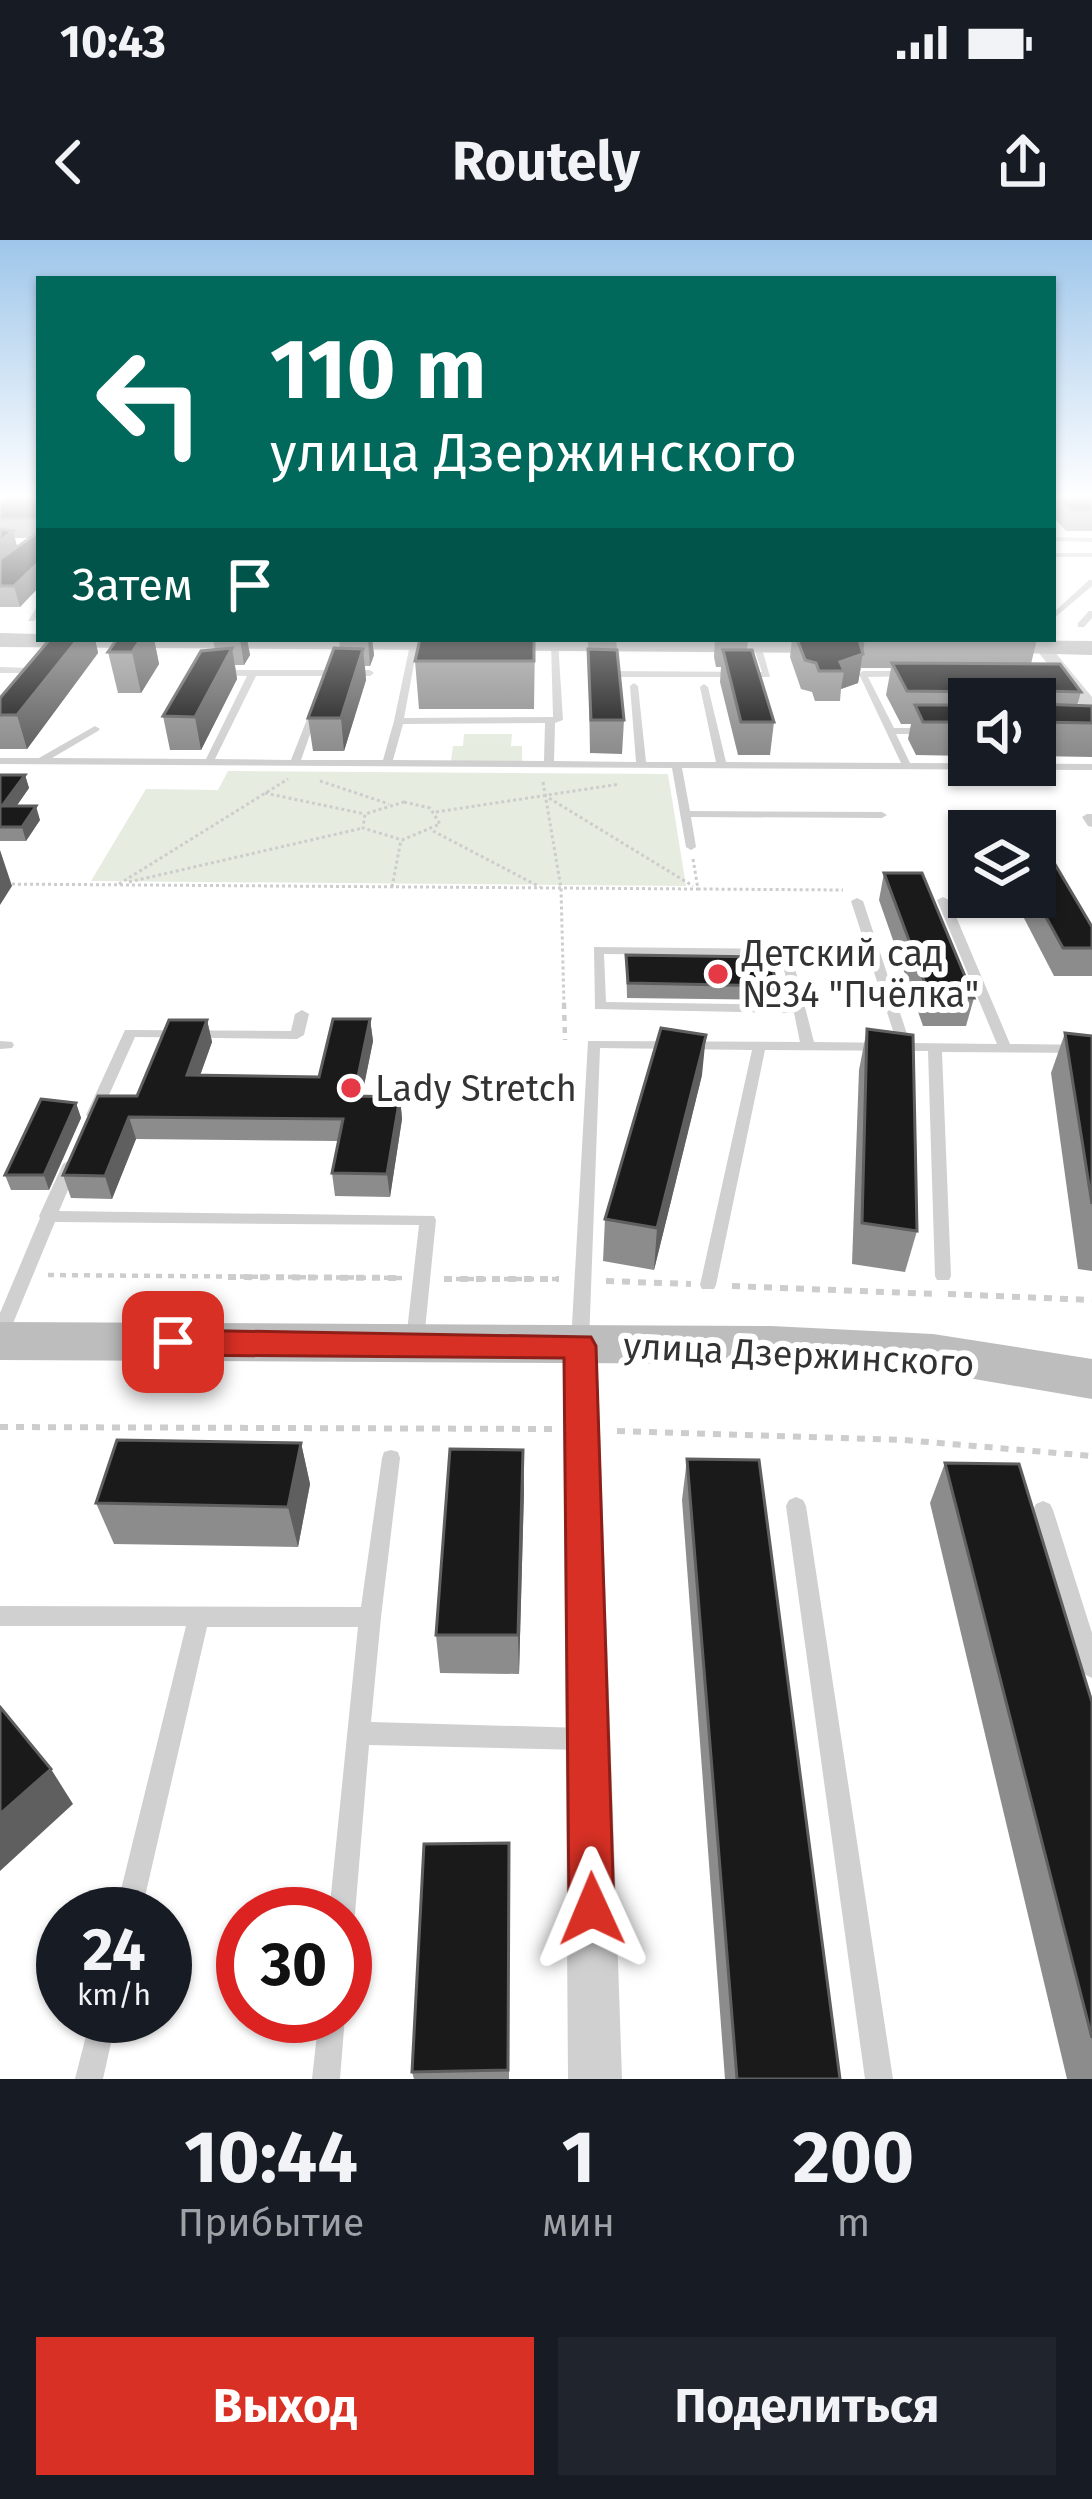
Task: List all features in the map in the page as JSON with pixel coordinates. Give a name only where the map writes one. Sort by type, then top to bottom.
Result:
[{"type":"main road","points":[[0,619],[36,616]]},
{"type":"main road","points":[[1056,621],[1088,621]]},
{"type":"main road","points":[[0,640],[36,640]]},
{"type":"main road","points":[[168,642],[868,646]]},
{"type":"main road","points":[[956,647],[1040,643],[1092,648]]},
{"type":"main road","name":"улица Дзержинского","points":[[0,1337],[771,1345],[933,1353],[1092,1379]]},
{"type":"street","points":[[1040,643],[1065,684],[1092,709]]},
{"type":"street","points":[[580,1346],[595,2079]]},
{"type":"lane","points":[[1056,618],[1092,582]]},
{"type":"lane","points":[[387,764],[421,645]]},
{"type":"lane","points":[[400,721],[558,721],[550,645]]},
{"type":"lane","points":[[590,674],[767,675],[758,645]]},
{"type":"lane","points":[[0,670],[32,671],[22,684]]},
{"type":"lane","points":[[212,673],[370,673]]},
{"type":"lane","points":[[209,762],[253,673]]},
{"type":"lane","points":[[293,767],[328,673]]},
{"type":"lane","points":[[907,766],[863,674],[930,674]]},
{"type":"lane","points":[[1041,675],[1065,684]]},
{"type":"lane","points":[[634,686],[641,765]]},
{"type":"lane","points":[[704,687],[722,766]]},
{"type":"lane","points":[[545,765],[550,721]]},
{"type":"lane","points":[[41,761],[95,729]]},
{"type":"lane","points":[[890,730],[948,731]]},
{"type":"lane","points":[[0,761],[293,767],[641,765],[678,770],[1092,766]]},
{"type":"lane","points":[[678,770],[691,848]]},
{"type":"lane","points":[[685,814],[882,814]]},
{"type":"lane","points":[[857,896],[904,1048]]},
{"type":"lane","points":[[944,900],[1004,1048]]},
{"type":"lane","points":[[799,1009],[600,1006],[598,950],[786,952],[808,1047]]},
{"type":"lane","points":[[84,1135],[130,1034],[297,1035],[302,1015]]},
{"type":"lane","points":[[580,1346],[593,1044],[1092,1049]]},
{"type":"lane","points":[[707,1285],[759,1046]]},
{"type":"lane","points":[[935,1048],[944,1276]]},
{"type":"lane","points":[[0,1337],[75,1155]]},
{"type":"lane","points":[[47,1216],[428,1220],[414,1344]]},
{"type":"lane","points":[[345,1887],[370,1617],[391,1458]]},
{"type":"lane","points":[[796,1506],[879,2079]]},
{"type":"lane","points":[[1043,1510],[1092,1667]]},
{"type":"lane","points":[[0,1616],[370,1617]]},
{"type":"lane","points":[[134,1887],[198,1619]]},
{"type":"lane","points":[[359,1733],[588,1739]]},
{"type":"lane","points":[[89,2079],[98,2043]]},
{"type":"lane","points":[[326,2079],[329,2043]]},
{"type":"path","points":[[545,765],[544,795],[561,888],[565,1040]]},
{"type":"path","points":[[118,884],[264,793],[293,767],[389,804],[422,805],[436,812],[678,770]]},
{"type":"path","points":[[264,793],[365,814],[389,804]]},
{"type":"path","points":[[544,795],[698,889]]},
{"type":"path","points":[[118,884],[363,829],[384,839],[400,840],[433,832],[440,824],[436,812]]},
{"type":"path","points":[[363,829],[365,814]]},
{"type":"path","points":[[433,832],[542,888]]},
{"type":"path","points":[[392,886],[400,840]]},
{"type":"path","points":[[691,848],[698,889]]},
{"type":"path","points":[[0,884],[698,889],[857,896]]},
{"type":"path","points":[[25,1275],[583,1280],[1092,1300]]},
{"type":"path","points":[[0,1426],[554,1430]]},
{"type":"path","points":[[617,1431],[904,1440],[1092,1456]]},
{"type":"shaded area","points":[[464,734],[512,734],[511,746],[522,746],[522,761],[451,761],[453,746],[463,746]]},
{"type":"shaded area","points":[[228,771],[668,774],[686,886],[91,881],[146,789],[218,790]]},
{"type":"building","points":[[47,642],[76,642],[17,715],[0,715],[0,698]]},
{"type":"building","points":[[115,642],[139,642],[132,652],[108,652]]},
{"type":"building","points":[[419,642],[534,642],[534,661],[415,661]]},
{"type":"building","points":[[798,642],[861,642],[863,654],[840,662],[844,671],[819,671],[816,663],[805,660]]},
{"type":"building","points":[[232,648],[195,717],[163,716],[201,651]]},
{"type":"building","points":[[334,648],[363,649],[341,718],[308,718]]},
{"type":"building","points":[[588,649],[617,650],[624,720],[591,720]]},
{"type":"building","points":[[723,650],[752,650],[774,722],[741,722]]},
{"type":"building","points":[[892,663],[1060,664],[1081,692],[1056,691],[1056,678],[948,678],[948,692],[907,691]]},
{"type":"building","points":[[915,705],[948,705],[948,722],[923,722]]},
{"type":"building","points":[[1056,705],[1092,706],[1092,723],[1056,722]]},
{"type":"building","points":[[0,775],[25,775],[2,806],[36,806],[22,827],[0,827]]},
{"type":"building","points":[[1056,866],[1092,927],[1092,948],[1063,948],[1047,918],[1056,918]]},
{"type":"building","points":[[884,873],[922,873],[974,998],[930,997]]},
{"type":"building","points":[[626,955],[771,957],[776,986],[628,983]]},
{"type":"building","points":[[333,1019],[370,1019],[354,1096],[400,1097],[387,1174],[332,1173],[343,1119],[129,1117],[105,1176],[63,1175],[98,1096],[137,1096],[169,1020],[207,1020],[187,1075],[319,1077]]},
{"type":"building","points":[[661,1028],[706,1035],[657,1228],[605,1219]]},
{"type":"building","points":[[867,1029],[913,1035],[917,1231],[862,1223]]},
{"type":"building","points":[[1065,1033],[1092,1036],[1092,1204]]},
{"type":"building","points":[[41,1099],[76,1103],[44,1175],[5,1175]]},
{"type":"building","points":[[117,1440],[301,1443],[288,1507],[96,1503]]},
{"type":"building","points":[[450,1449],[523,1450],[518,1635],[436,1635]]},
{"type":"building","points":[[687,1459],[759,1460],[840,2079],[737,2079]]},
{"type":"building","points":[[945,1463],[1019,1464],[1092,1702],[1092,2038]]},
{"type":"building","points":[[0,1707],[51,1769],[0,1814]]},
{"type":"building","points":[[509,1843],[508,2070],[412,2072],[424,1844]]},
{"type":"place","name":"Детский сад №34 \"Пчёлка\"","points":[[718,974]]},
{"type":"place","name":"Lady Stretch","points":[[351,1088]]},
{"type":"route","points":[[173,1342],[580,1346],[592,1909]]}]
